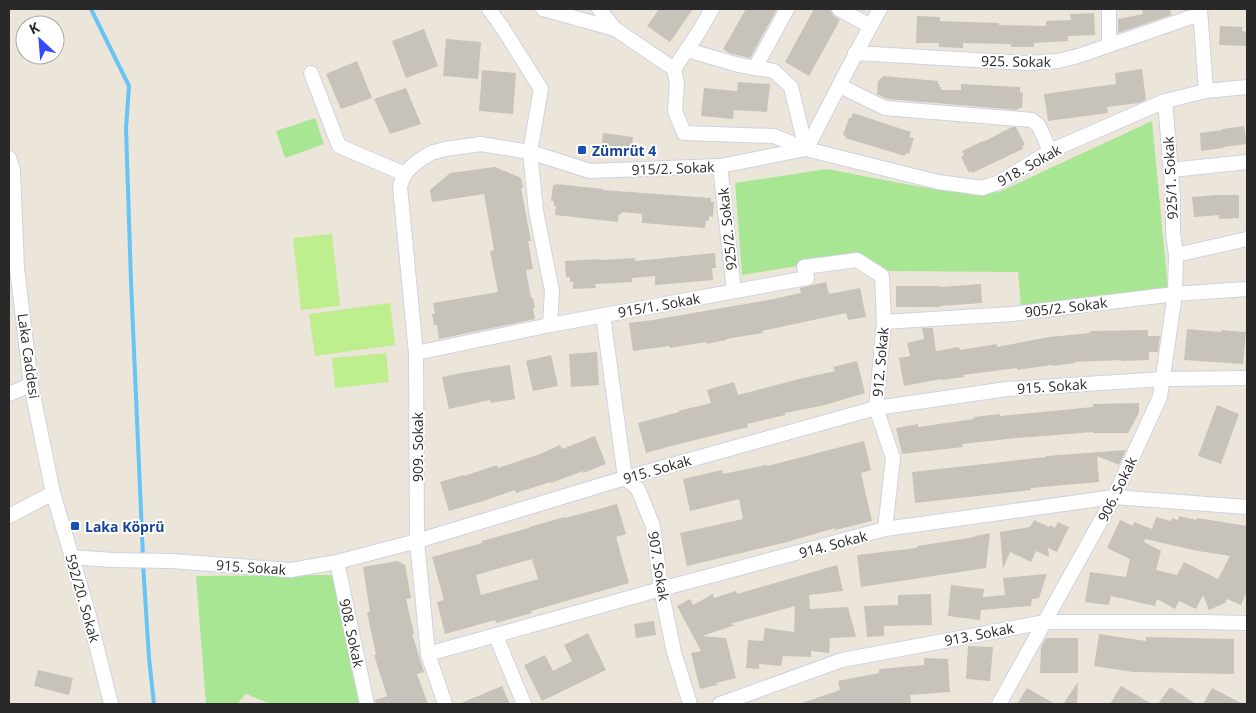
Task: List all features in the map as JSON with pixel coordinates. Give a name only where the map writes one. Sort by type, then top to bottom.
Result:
[{"type":"street","points":[[489,9],[541,89],[530,152],[536,211],[552,291],[550,325]]},
{"type":"street","points":[[543,9],[615,29]]},
{"type":"street","points":[[599,9],[615,29],[674,69],[712,9]]},
{"type":"street","points":[[754,68],[787,9]]},
{"type":"street","points":[[839,9],[870,26]]},
{"type":"street","points":[[806,149],[840,86],[855,53],[880,9]]},
{"type":"street","points":[[1109,9],[1109,45]]},
{"type":"street","points":[[1200,12],[1206,91]]},
{"type":"street","name":"925. Sokak","points":[[855,53],[1026,63],[1058,61],[1078,56],[1200,12]]},
{"type":"street","points":[[687,50],[740,66],[774,71],[791,87],[806,149]]},
{"type":"street","name":"918. Sokak","points":[[674,69],[677,84],[676,111],[684,133],[774,136],[806,149],[938,182],[982,188],[1000,182],[1050,151],[1165,101],[1206,91],[1247,87]]},
{"type":"street","points":[[311,73],[339,146],[405,174]]},
{"type":"street","points":[[840,86],[885,108],[1032,120],[1039,126],[1050,151]]},
{"type":"street","name":"925/1. Sokak","points":[[1165,101],[1176,255]]},
{"type":"street","name":"915/2. Sokak","points":[[400,187],[405,174],[421,159],[445,149],[482,144],[530,152],[590,171],[720,166],[806,149]]},
{"type":"street","name":"Laka Caddesi","points":[[9,158],[13,170],[17,268],[31,385],[53,493]]},
{"type":"street","points":[[1171,170],[1247,162]]},
{"type":"street","name":"925/2. Sokak","points":[[720,166],[734,291]]},
{"type":"street","name":"909. Sokak","points":[[400,187],[416,353],[417,541],[428,654],[445,704]]},
{"type":"street","points":[[1176,255],[1247,239]]},
{"type":"street","name":"906. Sokak","points":[[999,704],[1114,497],[1160,397],[1175,294],[1176,255]]},
{"type":"street","name":"915/1. Sokak","points":[[416,353],[550,325],[807,278],[804,267],[857,260],[882,276],[882,280]]},
{"type":"street","name":"912. Sokak","points":[[882,280],[884,322],[876,408],[893,458],[885,529]]},
{"type":"street","name":"905/2. Sokak","points":[[884,322],[1012,314],[1175,294],[1247,289]]},
{"type":"street","points":[[603,315],[624,478]]},
{"type":"street","name":"915. Sokak","points":[[72,557],[172,561],[291,570],[337,562],[417,541],[624,478],[876,408],[1007,388],[1164,378],[1247,378]]},
{"type":"street","points":[[9,394],[31,385]]},
{"type":"street","name":"907. Sokak","points":[[624,478],[638,489],[653,526],[661,589],[674,652],[690,704]]},
{"type":"street","points":[[9,516],[53,493]]},
{"type":"street","name":"592/20. Sokak","points":[[53,493],[88,612],[111,704]]},
{"type":"street","name":"914. Sokak","points":[[428,654],[885,529],[1114,497],[1247,507]]},
{"type":"street","name":"908. Sokak","points":[[337,562],[367,704]]},
{"type":"street","name":"913. Sokak","points":[[720,704],[842,660],[1045,622],[1247,623]]},
{"type":"street","points":[[496,636],[524,704]]},
{"type":"green space","points":[[315,118],[324,144],[285,158],[276,131]]},
{"type":"green space","points":[[1152,121],[1168,289],[1021,307],[1018,272],[889,271],[858,256],[742,275],[735,183],[827,169],[921,187],[974,194],[999,192]]},
{"type":"green space","points":[[332,234],[340,306],[301,310],[293,238]]},
{"type":"green space","points":[[390,303],[395,345],[315,356],[309,314]]},
{"type":"green space","points":[[386,353],[389,382],[335,388],[332,358]]},
{"type":"green space","points":[[333,575],[360,704],[271,704],[246,694],[237,704],[206,704],[196,576]]},
{"type":"building","points":[[659,9],[693,9],[670,42],[647,26]]},
{"type":"building","points":[[746,9],[777,9],[750,58],[729,53],[723,49]]},
{"type":"building","points":[[814,9],[829,9],[840,20],[809,76],[785,62]]},
{"type":"building","points":[[1142,9],[1170,9],[1171,15],[1118,33],[1118,19],[1143,14]]},
{"type":"building","points":[[1094,13],[1095,35],[1068,36],[1068,41],[1034,43],[1034,47],[1011,47],[1011,44],[963,43],[963,48],[939,47],[939,43],[916,43],[917,16],[940,17],[940,21],[1046,26],[1046,21],[1071,20],[1070,14]]},
{"type":"building","points":[[1220,26],[1242,27],[1242,31],[1247,32],[1247,46],[1219,45]]},
{"type":"building","points":[[424,29],[438,66],[406,78],[392,41]]},
{"type":"building","points":[[446,39],[481,42],[478,79],[443,76]]},
{"type":"building","points":[[357,61],[372,98],[341,109],[326,74]]},
{"type":"building","points":[[1142,69],[1146,100],[1139,103],[1107,107],[1108,113],[1048,121],[1044,94],[1116,84],[1115,73]]},
{"type":"building","points":[[482,70],[516,73],[513,114],[479,111]]},
{"type":"building","points":[[883,76],[938,81],[941,90],[961,90],[961,84],[1020,87],[1020,92],[1023,93],[1022,108],[1018,108],[1018,110],[887,99],[877,94],[878,81]]},
{"type":"building","points":[[738,82],[770,84],[767,112],[734,110],[733,119],[701,116],[704,88],[737,91]]},
{"type":"building","points":[[406,88],[421,124],[390,134],[374,99]]},
{"type":"building","points":[[853,113],[911,132],[909,137],[914,138],[909,154],[906,153],[905,156],[845,138],[846,136],[843,135],[849,118],[851,118]]},
{"type":"building","points":[[1244,126],[1247,144],[1201,151],[1200,133]]},
{"type":"building","points":[[1012,127],[1016,127],[1025,145],[1022,146],[1023,149],[969,173],[961,157],[964,155],[962,151]]},
{"type":"building","points":[[603,133],[633,137],[631,155],[601,152]]},
{"type":"building","points":[[495,167],[521,178],[523,187],[521,188],[531,241],[528,241],[533,269],[526,270],[531,298],[533,298],[535,308],[533,309],[535,319],[439,339],[437,325],[434,325],[432,314],[435,314],[433,303],[498,292],[490,251],[494,250],[484,194],[432,202],[430,190],[450,173]]},
{"type":"building","points":[[553,185],[603,190],[711,198],[711,202],[714,202],[713,217],[709,216],[709,221],[706,220],[705,228],[642,223],[642,214],[622,212],[622,214],[619,214],[618,222],[555,215],[556,206],[554,206],[554,201],[551,201]]},
{"type":"building","points":[[1239,195],[1239,218],[1219,219],[1219,215],[1194,217],[1192,197]]},
{"type":"building","points":[[715,253],[716,268],[712,268],[713,280],[655,285],[655,276],[632,278],[632,282],[595,284],[596,288],[573,289],[573,282],[570,282],[570,277],[566,277],[565,261],[635,258],[635,261]]},
{"type":"building","points":[[826,282],[829,294],[860,288],[866,317],[848,320],[846,313],[762,331],[763,333],[706,344],[706,342],[670,348],[669,346],[633,351],[629,323],[769,300],[801,293],[800,288]]},
{"type":"building","points":[[981,284],[982,303],[940,307],[896,307],[896,286],[940,287]]},
{"type":"building","points":[[922,328],[933,328],[936,351],[959,347],[960,350],[997,344],[997,347],[1049,337],[1090,333],[1090,331],[1148,330],[1148,336],[1160,336],[1158,352],[1149,352],[1149,360],[1075,362],[1017,370],[1017,368],[963,375],[964,377],[904,386],[899,358],[910,356],[907,343],[924,339]]},
{"type":"building","points":[[1187,329],[1246,332],[1243,364],[1184,360]]},
{"type":"building","points":[[597,352],[599,385],[571,387],[569,354]]},
{"type":"building","points":[[551,355],[558,386],[533,391],[526,361]]},
{"type":"building","points":[[857,361],[865,393],[747,424],[748,427],[646,453],[638,423],[711,403],[707,390],[734,382],[738,395],[835,371],[833,367]]},
{"type":"building","points":[[510,365],[515,399],[491,403],[490,400],[449,409],[442,377]]},
{"type":"building","points":[[1139,403],[1139,413],[1128,433],[1093,432],[1017,438],[962,444],[963,447],[902,454],[896,428],[918,424],[918,427],[1000,414],[1000,416],[1093,407],[1093,404]]},
{"type":"building","points":[[1217,405],[1239,414],[1221,464],[1198,456]]},
{"type":"building","points":[[595,436],[606,464],[551,483],[516,493],[515,490],[449,511],[440,482],[497,465],[498,468],[560,445],[562,449]]},
{"type":"building","points":[[864,441],[871,470],[861,473],[872,521],[835,530],[835,528],[787,542],[687,566],[680,533],[743,519],[739,499],[690,511],[683,479],[722,470],[723,474],[767,466]]},
{"type":"building","points":[[1126,450],[1119,465],[1097,456],[1099,482],[1031,488],[1031,490],[915,503],[912,472],[1046,456]]},
{"type":"building","points":[[617,504],[626,534],[616,537],[629,583],[496,623],[495,620],[445,634],[437,602],[444,600],[432,557]],"holes":[[[532,559],[538,579],[481,595],[476,575]]]},
{"type":"building","points":[[1179,516],[1247,526],[1247,591],[1241,605],[1227,599],[1225,603],[1209,610],[1203,595],[1196,609],[1179,601],[1175,609],[1157,599],[1155,606],[1111,596],[1109,605],[1085,602],[1090,572],[1126,577],[1130,559],[1107,548],[1120,520],[1133,526],[1134,522],[1152,529],[1156,517],[1171,521],[1172,518],[1178,520]],"holes":[[[1145,539],[1230,556],[1218,579],[1184,562],[1177,575],[1156,570],[1161,551],[1144,542]]]},
{"type":"building","points":[[1034,520],[1049,527],[1050,525],[1055,528],[1058,522],[1069,527],[1057,552],[1048,548],[1049,557],[1036,551],[1031,562],[1010,552],[1003,569],[1000,532],[1030,527]]},
{"type":"building","points":[[990,533],[986,568],[861,587],[857,555],[917,548],[917,546]]},
{"type":"building","points":[[398,561],[405,565],[411,598],[406,599],[414,634],[412,634],[424,672],[417,674],[428,704],[376,704],[375,700],[387,696],[374,655],[376,655],[367,612],[370,612],[363,567]]},
{"type":"building","points":[[837,565],[843,591],[809,595],[810,609],[848,607],[856,637],[830,638],[829,653],[811,651],[811,657],[783,656],[781,666],[759,664],[759,669],[746,668],[748,640],[763,641],[765,628],[794,632],[795,606],[730,624],[735,625],[702,636],[726,638],[736,678],[700,689],[691,653],[701,651],[677,606],[690,599],[693,605],[713,594],[714,598],[736,591],[737,594]]},
{"type":"building","points":[[1047,574],[1039,598],[1032,599],[1031,606],[981,610],[980,620],[948,616],[951,585],[984,589],[983,597],[1005,595],[1003,578]]},
{"type":"building","points":[[931,594],[932,625],[884,626],[884,636],[867,637],[864,606],[898,605],[898,595]]},
{"type":"building","points":[[654,621],[656,635],[636,638],[634,624]]},
{"type":"building","points":[[588,633],[606,670],[542,701],[524,665],[545,655],[553,671],[572,661],[564,645]]},
{"type":"building","points":[[1099,634],[1146,641],[1146,637],[1234,639],[1234,674],[1133,672],[1094,666]]},
{"type":"building","points":[[1046,638],[1078,638],[1078,673],[1040,673],[1041,647]]},
{"type":"building","points":[[968,646],[993,647],[990,681],[966,679]]},
{"type":"building","points":[[924,658],[948,659],[950,692],[910,695],[911,703],[802,703],[840,690],[838,681],[879,673],[879,669],[924,665]]},
{"type":"building","points":[[38,670],[73,678],[69,695],[34,686]]},
{"type":"building","points":[[1078,682],[1077,704],[1063,704]]},
{"type":"building","points":[[502,686],[510,704],[459,704]]},
{"type":"building","points":[[1121,686],[1152,704],[1110,704]]},
{"type":"building","points":[[1170,687],[1196,704],[1158,704]]},
{"type":"building","points":[[1027,688],[1055,704],[1017,704]]},
{"type":"building","points":[[1212,688],[1243,704],[1203,704]]},
{"type":"waterway","points":[[91,9],[129,86],[126,128],[143,557]]},
{"type":"waterway","points":[[143,564],[154,704]]},
{"type":"place","name":"Zümrüt 4","points":[[582,150]]},
{"type":"place","name":"Laka Köprü","points":[[75,526]]}]
